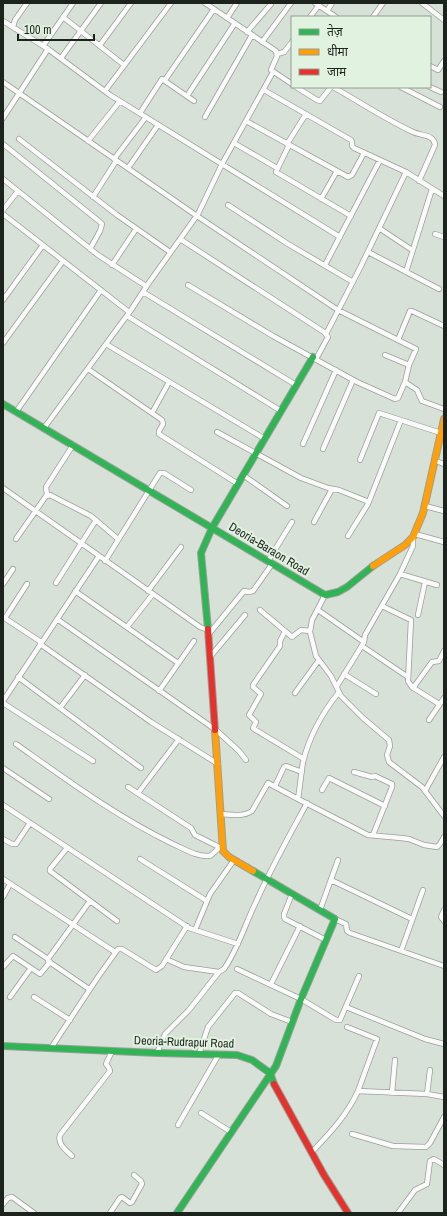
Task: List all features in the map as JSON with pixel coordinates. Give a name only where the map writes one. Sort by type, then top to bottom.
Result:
[{"type":"street","points":[[13,27],[15,20],[27,3]]},
{"type":"street","points":[[3,118],[73,3]]},
{"type":"street","points":[[61,58],[101,3]]},
{"type":"street","points":[[100,45],[131,3]]},
{"type":"street","points":[[105,91],[171,3]]},
{"type":"street","points":[[205,3],[277,54]]},
{"type":"street","points":[[227,18],[237,3]]},
{"type":"street","points":[[262,42],[291,3]]},
{"type":"street","points":[[327,11],[332,3]]},
{"type":"street","points":[[374,16],[383,3]]},
{"type":"street","points":[[422,3],[444,20]]},
{"type":"street","points":[[247,32],[271,4]]},
{"type":"street","points":[[311,16],[317,4],[334,16]]},
{"type":"street","points":[[140,113],[161,80],[165,80],[214,9]]},
{"type":"street","points":[[64,17],[124,65]]},
{"type":"street","points":[[3,21],[45,47],[120,101],[340,237]]},
{"type":"street","points":[[187,96],[235,23]]},
{"type":"street","points":[[205,117],[252,35]]},
{"type":"street","points":[[291,43],[284,52],[277,54],[271,67],[271,70],[291,83]]},
{"type":"street","points":[[431,66],[438,70],[444,61]]},
{"type":"street","points":[[44,428],[128,314],[146,286],[197,216],[222,164],[274,72]]},
{"type":"street","points":[[165,80],[194,101]]},
{"type":"street","points":[[3,82],[88,142],[338,310],[416,349],[409,365],[400,396],[395,399],[353,380],[273,336],[188,285]]},
{"type":"street","points":[[431,87],[441,92]]},
{"type":"street","points":[[298,88],[320,101],[331,88]]},
{"type":"street","points":[[334,88],[413,132],[433,139],[436,145],[419,181]]},
{"type":"street","points":[[403,88],[440,107]]},
{"type":"street","points":[[264,90],[351,140],[352,146],[406,172],[444,196]]},
{"type":"street","points":[[88,142],[120,101]]},
{"type":"street","points":[[306,114],[288,144],[276,172],[351,216]]},
{"type":"street","points":[[93,197],[115,160],[146,117]]},
{"type":"street","points":[[246,121],[348,177],[352,175],[364,153]]},
{"type":"street","points":[[128,168],[158,125]]},
{"type":"street","points":[[18,139],[136,229],[170,252]]},
{"type":"street","points":[[234,143],[277,168]]},
{"type":"street","points":[[3,144],[102,224],[100,231],[90,249]]},
{"type":"street","points":[[325,265],[380,160]]},
{"type":"street","points":[[321,199],[336,171]]},
{"type":"street","points":[[221,849],[216,730],[201,553],[212,528],[243,475],[296,385],[328,337],[326,334],[368,252],[406,172]]},
{"type":"street","points":[[3,179],[90,249],[112,265],[146,286]]},
{"type":"street","points":[[406,272],[432,189]]},
{"type":"street","points":[[3,210],[18,191]]},
{"type":"street","points":[[228,205],[288,244],[352,282]]},
{"type":"street","points":[[3,214],[101,290],[128,314],[281,411]]},
{"type":"street","points":[[379,228],[412,250]]},
{"type":"street","points":[[112,265],[136,229]]},
{"type":"street","points":[[435,234],[444,237]]},
{"type":"street","points":[[180,239],[326,334]]},
{"type":"street","points":[[3,300],[43,245]]},
{"type":"street","points":[[368,252],[439,289]]},
{"type":"street","points":[[3,343],[63,261]]},
{"type":"street","points":[[16,412],[101,290]]},
{"type":"street","points":[[143,292],[296,385]]},
{"type":"street","points":[[398,340],[410,311],[444,326]]},
{"type":"street","points":[[106,344],[265,439]]},
{"type":"street","points":[[385,355],[409,365]]},
{"type":"street","points":[[88,369],[163,422],[158,431],[159,434],[238,484]]},
{"type":"street","points":[[304,444],[336,370]]},
{"type":"street","points":[[323,449],[353,380]]},
{"type":"street","points":[[152,413],[169,382]]},
{"type":"street","points":[[405,382],[417,390],[422,401],[444,409]]},
{"type":"street","name":"Deoria-Baraon Road","points":[[3,404],[325,595]]},
{"type":"street","points":[[360,460],[378,414],[383,414],[442,431]]},
{"type":"street","points":[[337,686],[363,644],[365,636],[400,574],[413,546],[414,536],[425,506],[436,461],[444,418]]},
{"type":"street","points":[[348,536],[369,502],[401,420]]},
{"type":"street","points":[[218,432],[300,478],[369,502]]},
{"type":"street","points":[[16,539],[47,495],[46,486],[73,445]]},
{"type":"street","points":[[436,461],[444,464]]},
{"type":"street","points":[[105,561],[148,490],[162,472],[191,490]]},
{"type":"street","points":[[243,475],[287,506]]},
{"type":"street","points":[[3,488],[208,633]]},
{"type":"street","points":[[314,522],[332,489]]},
{"type":"street","points":[[47,495],[56,498],[96,520],[118,539]]},
{"type":"street","points":[[425,506],[444,511]]},
{"type":"street","points":[[56,582],[96,520]]},
{"type":"street","points":[[208,633],[244,590],[249,592],[253,591],[292,522]]},
{"type":"street","points":[[414,536],[444,542]]},
{"type":"street","points":[[414,536],[405,545],[369,568],[347,587],[338,592],[325,595],[312,620],[310,630],[316,656],[337,686],[341,696],[363,718],[389,740],[390,746],[387,755],[389,762],[422,787],[444,816]]},
{"type":"street","points":[[148,591],[181,547]]},
{"type":"street","points":[[93,761],[3,702],[5,694],[41,643],[98,556]]},
{"type":"street","points":[[3,584],[13,569]]},
{"type":"street","points":[[400,574],[437,585]]},
{"type":"street","points":[[418,615],[425,582]]},
{"type":"street","points":[[27,584],[4,618],[151,722],[218,764]]},
{"type":"street","points":[[75,591],[178,663]]},
{"type":"street","points":[[127,627],[153,594]]},
{"type":"street","points":[[382,606],[411,620],[408,677],[410,685],[439,704]]},
{"type":"street","points":[[260,610],[292,636],[301,630],[310,630]]},
{"type":"street","points":[[318,610],[408,677]]},
{"type":"street","points":[[210,657],[245,615]]},
{"type":"street","points":[[56,619],[216,730],[235,747],[246,760]]},
{"type":"street","points":[[285,631],[280,641],[280,646],[253,685],[253,688],[261,694],[249,715],[256,722],[254,729],[304,759]]},
{"type":"street","points":[[159,691],[194,641]]},
{"type":"street","points":[[413,688],[432,662],[439,661],[444,651]]},
{"type":"street","points":[[295,693],[319,660]]},
{"type":"street","points":[[344,674],[376,694]]},
{"type":"street","points":[[60,708],[85,675]]},
{"type":"street","points":[[18,677],[141,768]]},
{"type":"street","points":[[298,799],[304,759],[312,738],[327,707],[339,692]]},
{"type":"street","points":[[429,720],[444,698]]},
{"type":"street","points":[[138,794],[179,740]]},
{"type":"street","points":[[16,744],[100,802],[158,836],[201,856],[210,856],[221,849]]},
{"type":"street","points":[[425,791],[444,757]]},
{"type":"street","points":[[276,786],[284,767],[286,766],[302,772]]},
{"type":"street","points":[[3,768],[49,799]]},
{"type":"street","points":[[354,772],[376,776],[390,783],[392,787],[372,835]]},
{"type":"street","points":[[322,790],[329,778],[384,806]]},
{"type":"street","points":[[220,814],[242,815],[252,811],[267,784],[270,783],[307,804],[368,835],[409,839],[424,845],[437,847],[444,837]]},
{"type":"street","points":[[128,787],[191,828],[200,838],[221,849],[225,854],[234,860],[346,924],[347,931],[350,933],[444,966]]},
{"type":"street","points":[[157,1053],[165,1034],[189,1010],[219,972],[226,968],[267,879],[307,804]]},
{"type":"street","points":[[3,805],[187,926],[238,944]]},
{"type":"street","points":[[3,838],[12,844],[16,844],[30,823]]},
{"type":"street","points":[[67,848],[50,868],[50,871],[117,921]]},
{"type":"street","points":[[140,859],[207,900]]},
{"type":"street","points":[[195,930],[207,900],[234,860]]},
{"type":"street","points":[[320,910],[338,860]]},
{"type":"street","points":[[3,879],[115,952]]},
{"type":"street","points":[[331,880],[412,919]]},
{"type":"street","points":[[3,897],[4,892],[10,884]]},
{"type":"street","points":[[401,951],[423,890]]},
{"type":"street","points":[[292,894],[284,917],[326,940]]},
{"type":"street","points":[[3,967],[13,956],[40,974],[90,901]]},
{"type":"street","points":[[444,910],[441,917],[444,921]]},
{"type":"street","points":[[177,1213],[276,1066],[301,999],[335,919]]},
{"type":"street","points":[[51,1048],[89,989],[118,949],[121,948],[156,970],[162,966],[187,926]]},
{"type":"street","points":[[271,984],[300,926]]},
{"type":"street","points":[[15,937],[89,989]]},
{"type":"street","points":[[166,959],[179,966],[219,972]]},
{"type":"street","points":[[10,997],[31,968]]},
{"type":"street","points":[[237,969],[301,999],[339,1021],[359,976]]},
{"type":"street","points":[[199,1054],[206,1029],[235,993],[238,993],[271,1014],[292,1022]]},
{"type":"street","points":[[34,997],[70,1020]]},
{"type":"street","points":[[346,1007],[425,1039],[444,1044]]},
{"type":"street","points":[[312,1152],[342,1119],[358,1091],[377,1039],[346,1027]]},
{"type":"street","name":"Deoria-Rudrapur Road","points":[[3,1046],[238,1055],[252,1060],[270,1073]]},
{"type":"street","points":[[72,1156],[59,1142],[60,1135],[110,1071],[106,1064],[112,1051]]},
{"type":"street","points":[[178,1126],[219,1054]]},
{"type":"street","points":[[392,1093],[395,1060]]},
{"type":"street","points":[[427,1094],[430,1070]]},
{"type":"street","points":[[270,1073],[273,1082],[348,1213]]},
{"type":"street","points":[[358,1091],[427,1094],[444,1097]]},
{"type":"street","points":[[201,1113],[231,1132]]},
{"type":"street","points":[[352,1134],[393,1146],[426,1147],[430,1143],[444,1117]]},
{"type":"street","points":[[398,1213],[415,1190],[427,1184],[430,1161],[434,1159],[444,1165]]},
{"type":"street","points":[[110,1213],[122,1197],[130,1203],[132,1202],[142,1184],[141,1181],[134,1175]]},
{"type":"street","points":[[3,1204],[8,1198],[12,1197],[33,1213]]},
{"type":"traffic: fast","points":[[208,629],[201,553],[212,528],[313,357]]},
{"type":"traffic: fast","points":[[3,404],[325,595],[338,592],[347,587],[373,566]]},
{"type":"traffic: fast","points":[[177,1213],[276,1066],[301,999],[335,919],[253,871]]},
{"type":"traffic: fast","points":[[3,1046],[237,1055],[252,1060],[270,1073],[274,1084]]},
{"type":"traffic: slow","points":[[373,566],[405,545],[413,537],[423,513],[444,419]]},
{"type":"traffic: slow","points":[[215,730],[223,851],[229,857],[253,871]]},
{"type":"traffic: jam","points":[[208,629],[215,730]]},
{"type":"traffic: jam","points":[[274,1084],[324,1175],[348,1213]]}]
